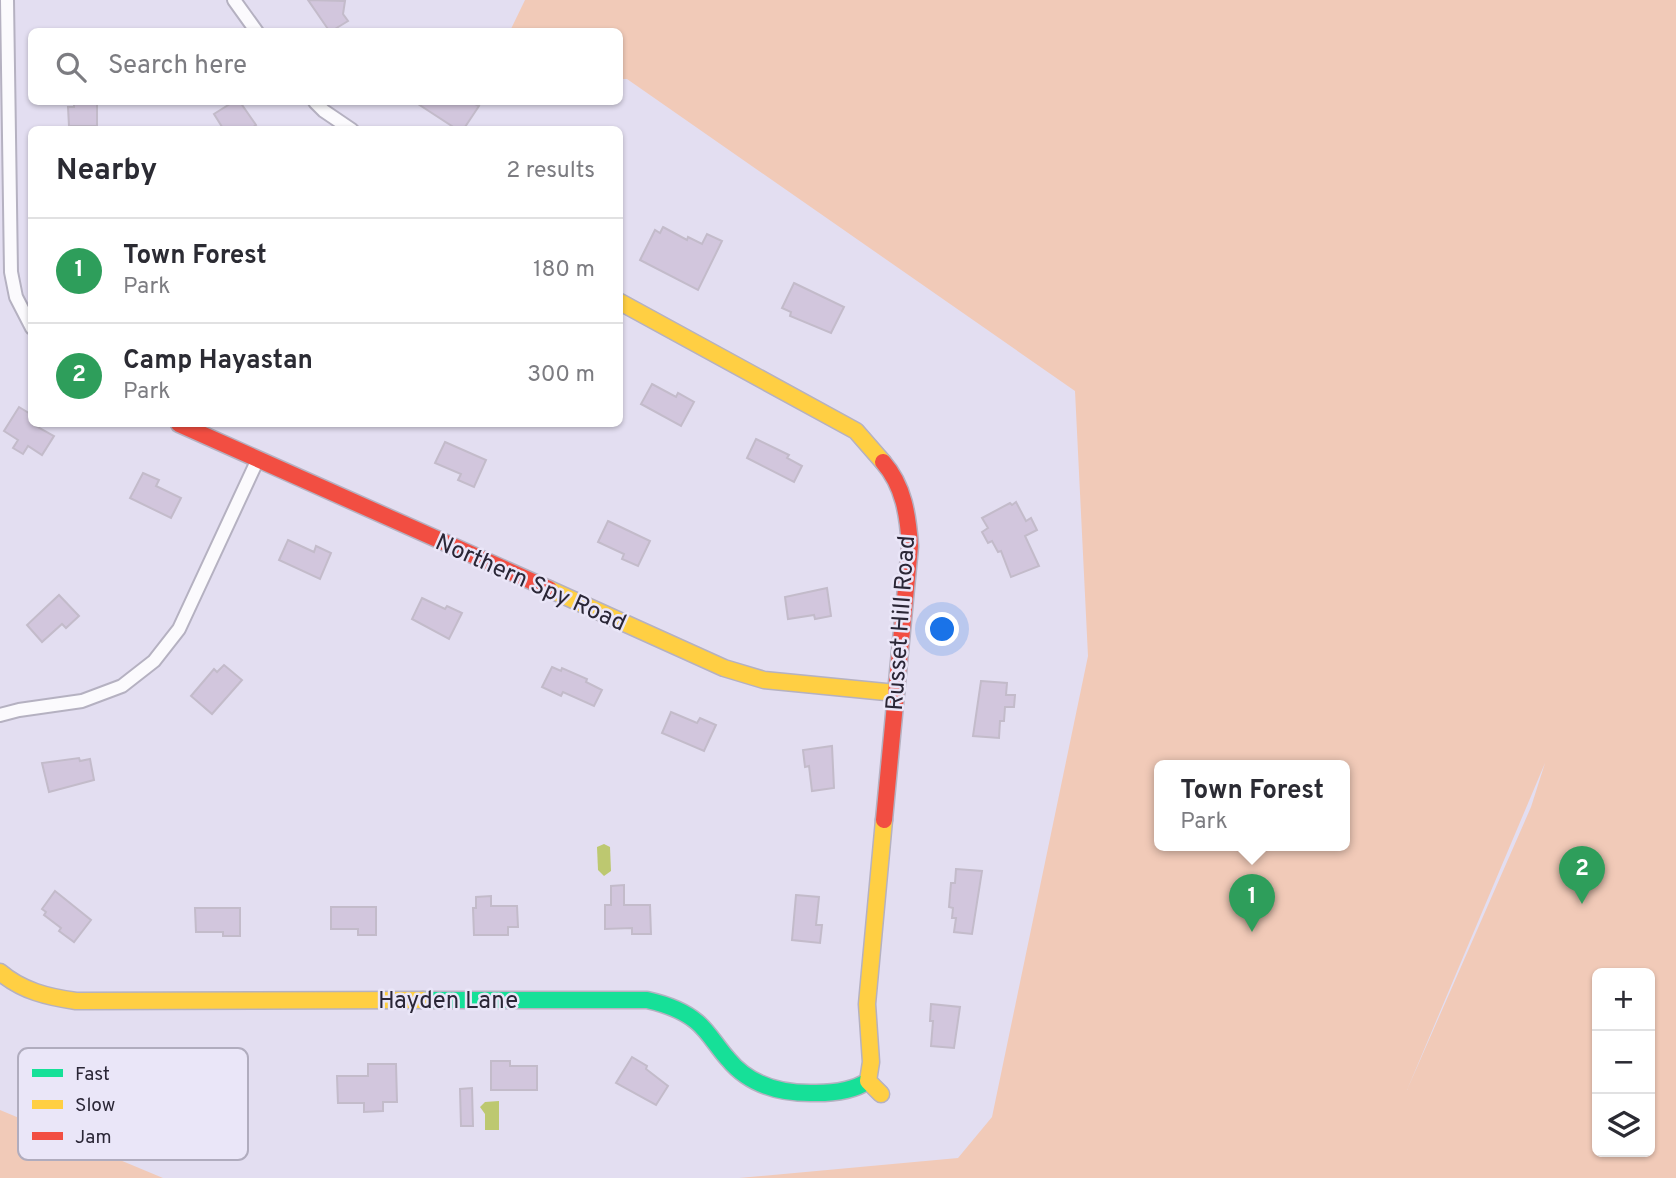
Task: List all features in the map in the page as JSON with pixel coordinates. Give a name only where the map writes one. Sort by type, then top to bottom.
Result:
[{"type":"street","points":[[7,0],[11,272],[16,297],[28,320]]},
{"type":"street","points":[[234,0],[254,28]]},
{"type":"street","points":[[318,105],[346,126]]},
{"type":"street","name":"Russet Hill Road","points":[[623,304],[856,431],[892,472],[907,510],[910,546],[868,974],[867,1017],[871,1062],[867,1081]]},
{"type":"street","name":"Northern Spy Road","points":[[186,427],[724,668],[764,680],[896,693]]},
{"type":"street","points":[[0,715],[82,701],[122,687],[154,661],[179,629],[258,459]]},
{"type":"street","name":"Hayden Lane","points":[[0,972],[7,979],[42,997],[76,1001],[640,999],[669,1006],[694,1020],[732,1065],[745,1076],[777,1090],[803,1094],[835,1091],[860,1086],[867,1081]]},
{"type":"street","points":[[867,1081],[881,1094]]},
{"type":"shaded area","points":[[525,0],[1676,0],[1676,1178],[739,1178],[958,1158],[992,1117],[1088,656],[1075,391],[627,79],[623,79],[623,28],[511,28]],"holes":[[[1545,763],[1531,807],[1407,1090]]]},
{"type":"shaded area","points":[[604,844],[610,847],[611,871],[604,876],[598,870],[597,847]]},
{"type":"shaded area","points":[[499,1101],[499,1130],[485,1130],[485,1114],[480,1107],[485,1102]]},
{"type":"shaded area","points":[[0,1110],[18,1118],[18,1160],[120,1160],[163,1178],[0,1178]]},
{"type":"building","points":[[308,0],[345,1],[343,14],[348,21],[337,28],[327,28]]},
{"type":"building","points":[[97,105],[97,126],[69,126],[68,107]]},
{"type":"building","points":[[228,105],[242,105],[256,125],[222,126],[214,114]]},
{"type":"building","points":[[420,105],[479,106],[466,126],[452,126]]},
{"type":"building","points":[[663,227],[687,240],[688,237],[702,244],[707,234],[722,241],[698,290],[640,260],[655,230],[660,233]]},
{"type":"building","points":[[794,283],[844,307],[831,333],[790,316],[791,312],[782,308]]},
{"type":"building","points":[[652,384],[676,397],[678,393],[694,402],[681,426],[641,404]]},
{"type":"building","points":[[19,407],[28,413],[28,427],[38,427],[54,436],[42,455],[28,446],[23,454],[13,448],[18,440],[4,431]]},
{"type":"building","points":[[756,439],[789,455],[787,458],[802,466],[794,482],[747,458]]},
{"type":"building","points":[[445,442],[486,460],[474,487],[458,480],[461,474],[435,463]]},
{"type":"building","points":[[143,473],[159,480],[156,486],[181,498],[171,518],[130,498]]},
{"type":"building","points":[[1016,502],[1026,521],[1031,518],[1037,530],[1025,536],[1039,566],[1011,577],[1001,551],[998,552],[992,541],[988,543],[982,532],[988,528],[982,518]]},
{"type":"building","points":[[608,521],[650,541],[638,566],[622,559],[624,554],[598,542]]},
{"type":"building","points":[[288,540],[314,552],[316,546],[331,553],[320,579],[279,560]]},
{"type":"building","points":[[827,588],[831,616],[815,619],[814,615],[788,619],[785,597]]},
{"type":"building","points":[[59,595],[79,616],[66,628],[62,624],[42,642],[27,625]]},
{"type":"building","points":[[422,598],[445,609],[447,606],[462,613],[449,639],[412,619]]},
{"type":"building","points":[[224,665],[242,680],[212,714],[191,696],[214,669],[217,672]]},
{"type":"building","points":[[552,667],[561,671],[562,668],[587,679],[586,682],[602,690],[594,706],[563,692],[561,696],[542,687]]},
{"type":"building","points":[[981,681],[1007,683],[1006,695],[1015,695],[1014,707],[1005,707],[1004,721],[1000,721],[999,738],[973,736]]},
{"type":"building","points":[[671,712],[697,723],[700,718],[716,725],[704,751],[662,733]]},
{"type":"building","points":[[832,746],[834,788],[812,791],[809,766],[805,767],[803,750]]},
{"type":"building","points":[[79,758],[80,761],[90,759],[94,780],[49,792],[42,763]]},
{"type":"building","points":[[956,869],[982,871],[972,934],[954,932],[956,918],[952,918],[953,908],[949,907],[951,883],[955,883]]},
{"type":"building","points":[[624,885],[624,905],[650,905],[651,934],[632,934],[632,928],[605,929],[605,905],[611,905],[611,886]]},
{"type":"building","points":[[55,891],[91,920],[74,942],[44,915],[46,912],[42,909]]},
{"type":"building","points":[[796,895],[819,897],[816,925],[822,925],[820,943],[792,940]]},
{"type":"building","points":[[491,896],[491,906],[517,906],[518,927],[508,927],[508,935],[474,935],[473,908],[476,908],[476,897]]},
{"type":"building","points":[[331,907],[376,907],[376,935],[358,935],[358,929],[331,929]]},
{"type":"building","points":[[195,908],[240,908],[240,936],[223,936],[223,932],[196,932]]},
{"type":"building","points":[[931,1004],[960,1007],[954,1048],[931,1046]]},
{"type":"building","points":[[632,1057],[647,1066],[646,1069],[668,1086],[656,1105],[616,1083]]},
{"type":"building","points":[[491,1061],[510,1061],[510,1066],[537,1066],[537,1090],[491,1090]]},
{"type":"building","points":[[368,1064],[396,1064],[397,1102],[383,1102],[383,1111],[364,1112],[364,1103],[338,1103],[337,1076],[368,1076]]},
{"type":"building","points":[[472,1088],[473,1126],[461,1126],[460,1089]]},
{"type":"traffic: fast","points":[[423,1000],[647,1000],[674,1008],[692,1018],[737,1068],[757,1082],[791,1092],[830,1093],[850,1089],[868,1081]]},
{"type":"traffic: slow","points":[[623,304],[856,431],[883,462]]},
{"type":"traffic: slow","points":[[549,589],[724,668],[764,680],[896,693]]},
{"type":"traffic: slow","points":[[881,1094],[868,1081],[871,1062],[867,1004],[884,820]]},
{"type":"traffic: slow","points":[[0,972],[8,979],[36,992],[76,1001],[423,1000]]},
{"type":"traffic: jam","points":[[186,427],[549,589]]},
{"type":"traffic: jam","points":[[883,462],[900,491],[910,546],[884,820]]},
{"type":"place","name":"Camp Hayastan","points":[[1582,904]]},
{"type":"place","name":"Town Forest","points":[[1252,932]]}]
